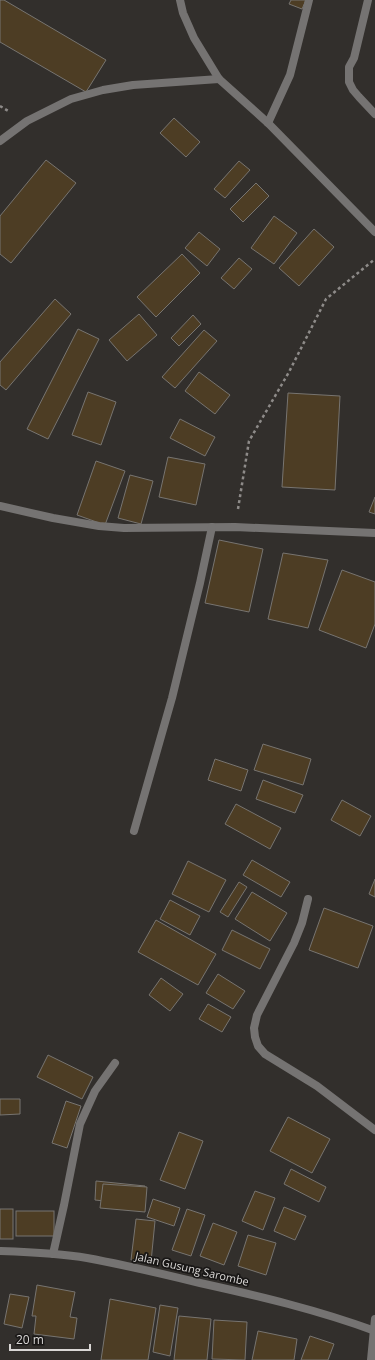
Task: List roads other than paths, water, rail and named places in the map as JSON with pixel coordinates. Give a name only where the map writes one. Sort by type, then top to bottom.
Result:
[{"type":"street","points":[[180,0],[183,13],[194,38],[219,78],[268,123],[372,229]]},
{"type":"street","points":[[268,123],[290,75],[309,0]]},
{"type":"street","points":[[368,0],[354,58],[349,67],[349,82],[359,98],[375,114]]},
{"type":"street","points":[[0,141],[27,121],[71,99],[103,90],[133,85],[219,78]]},
{"type":"street","points":[[372,229],[375,218]]},
{"type":"street","points":[[0,506],[53,518],[99,526],[124,528],[235,527],[375,533]]},
{"type":"street","points":[[134,832],[172,698],[212,527]]},
{"type":"street","points":[[308,899],[302,923],[294,943],[257,1015],[254,1028],[255,1037],[258,1046],[265,1054],[317,1086],[375,1130]]},
{"type":"street","points":[[53,1254],[80,1124],[95,1091],[115,1063]]},
{"type":"street","name":"Jalan Gusung Sarombe","points":[[0,1251],[53,1254],[94,1259],[262,1297],[335,1317],[375,1331]]},
{"type":"street","points":[[371,1360],[375,1319]]}]
